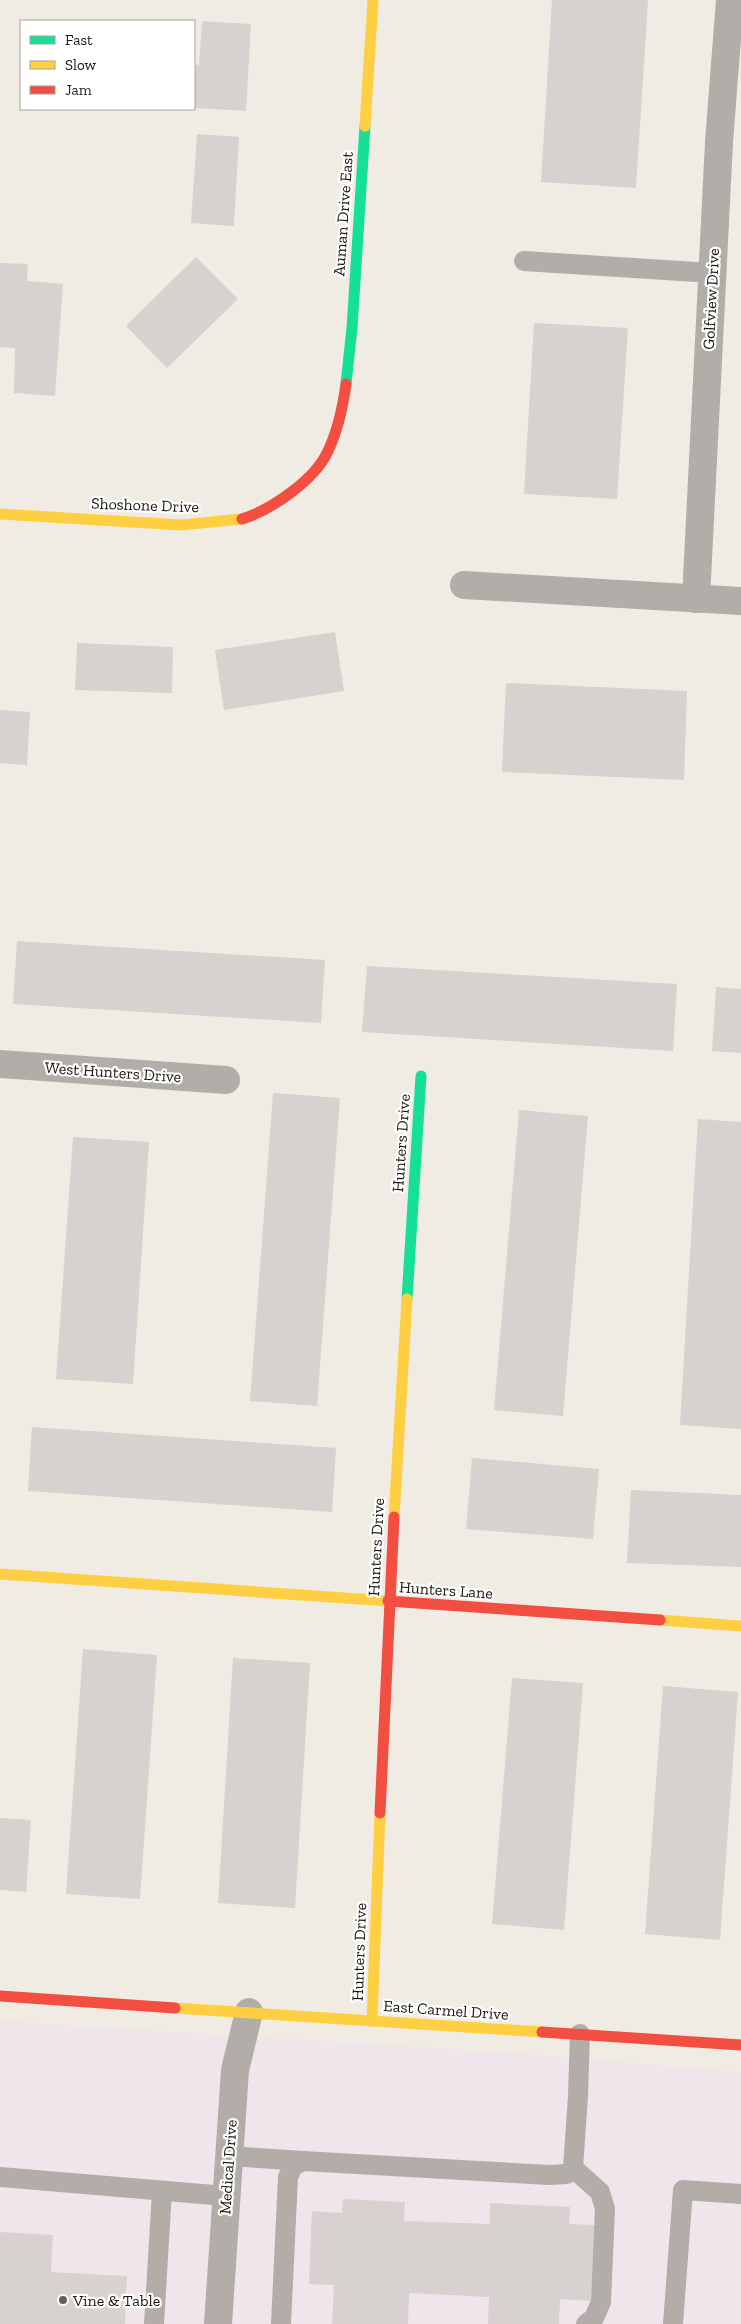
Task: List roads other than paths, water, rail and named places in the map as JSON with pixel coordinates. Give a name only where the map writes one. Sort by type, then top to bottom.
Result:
[{"type":"street","name":"Auman Drive East","points":[[337,428],[344,405],[352,328],[374,0]]},
{"type":"street","name":"Golfview Drive","points":[[696,599],[719,142],[730,0]]},
{"type":"street","name":"Shoshone Drive","points":[[0,514],[181,525],[244,519],[269,508],[296,488],[316,468],[328,452],[337,428]]},
{"type":"street","points":[[464,586],[741,601]]},
{"type":"street","name":"West Hunters Drive","points":[[0,1064],[226,1080]]},
{"type":"street","name":"Hunters Drive","points":[[372,2021],[389,1603],[421,1076]]},
{"type":"street","name":"Hunters Lane","points":[[0,1574],[389,1603],[741,1626]]},
{"type":"street","name":"East Carmel Drive","points":[[0,1996],[741,2045]]},
{"type":"street","name":"Medical Drive","points":[[218,2324],[235,2070],[249,2012]]},
{"type":"lane","points":[[524,261],[712,273]]},
{"type":"lane","points":[[229,2156],[549,2175],[567,2174],[572,2168],[578,2096],[580,2034]]},
{"type":"lane","points":[[281,2324],[288,2177],[293,2166],[303,2161]]},
{"type":"lane","points":[[572,2168],[600,2192],[605,2209],[602,2302],[594,2318],[586,2324]]},
{"type":"lane","points":[[0,2177],[226,2196]]},
{"type":"lane","points":[[673,2324],[683,2190],[741,2194]]},
{"type":"lane","points":[[154,2324],[162,2191]]},
{"type":"place","name":"Vine & Table","points":[[63,2300]]}]
